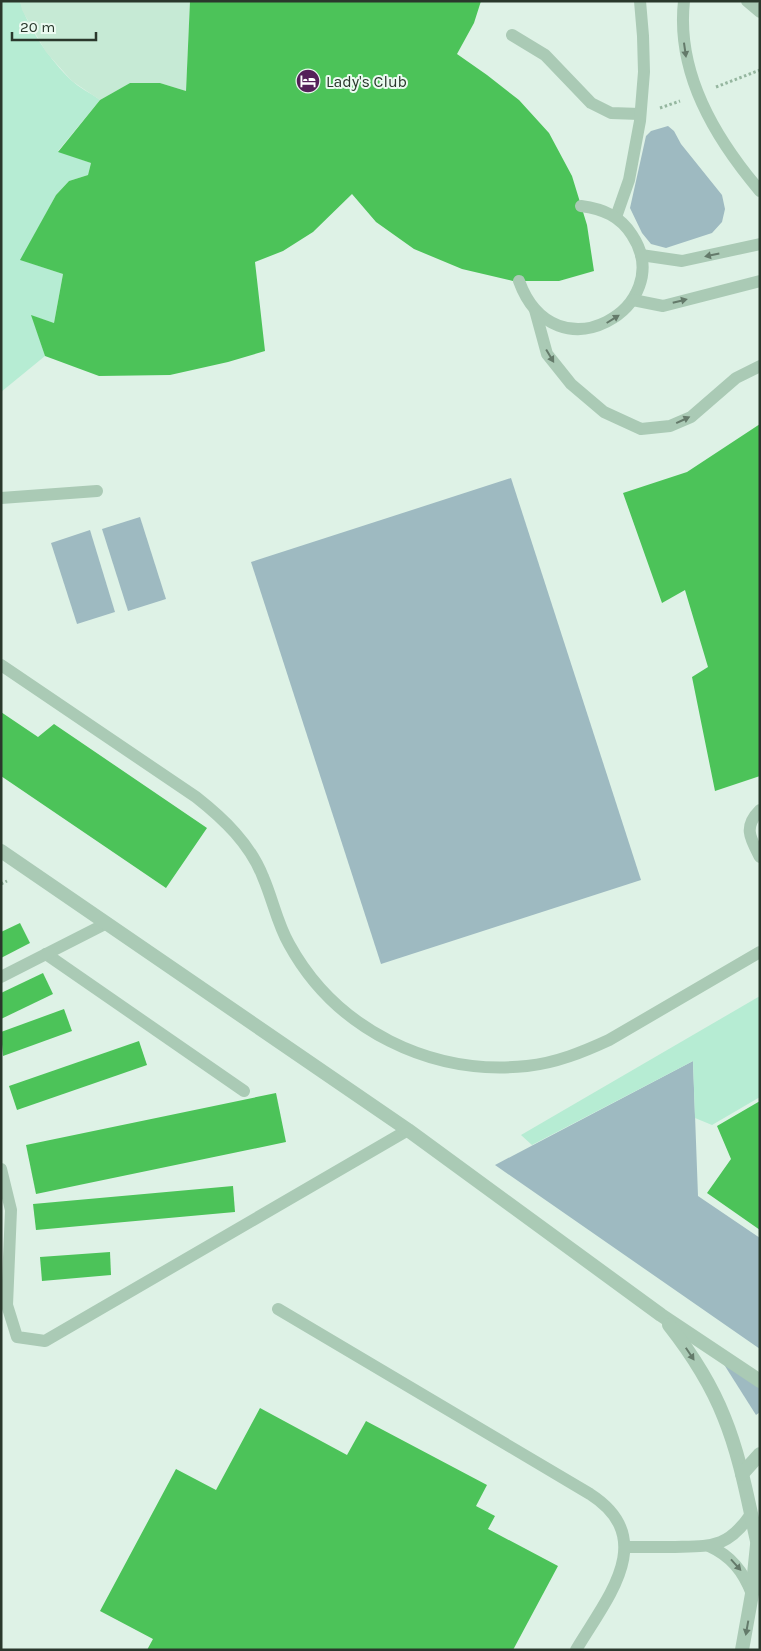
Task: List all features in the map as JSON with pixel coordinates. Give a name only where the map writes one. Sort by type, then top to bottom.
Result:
[{"type":"street","points":[[1,851],[408,1130],[661,1315],[760,1381]]},
{"type":"street","points":[[661,1315],[697,1363],[711,1390],[724,1417],[742,1474],[759,1550],[742,1650]]},
{"type":"street","points":[[742,1474],[760,1454]]},
{"type":"lane","points":[[616,217],[629,180],[640,114],[644,72],[640,1]]},
{"type":"lane","points":[[684,1],[682,22],[687,62],[700,100],[721,140],[760,191]]},
{"type":"lane","points":[[747,1],[760,12]]},
{"type":"lane","points":[[512,34],[545,55],[591,103],[611,113],[640,114]]},
{"type":"lane","points":[[520,281],[525,297],[535,310],[548,321],[564,327],[583,329],[602,325],[620,315],[633,300],[639,286],[642,271],[641,255],[636,240],[628,228],[616,217],[599,208],[581,206]]},
{"type":"lane","points":[[641,255],[682,262],[759,243]]},
{"type":"lane","points":[[633,300],[662,306],[760,280]]},
{"type":"lane","points":[[535,310],[547,354],[571,384],[604,412],[641,429],[670,426],[691,417],[736,378],[760,366]]},
{"type":"lane","points":[[1,498],[97,491]]},
{"type":"lane","points":[[1,665],[196,797],[217,814],[235,832],[251,854],[263,877],[277,919],[289,944],[304,968],[322,991],[365,1028],[416,1054],[443,1062],[500,1068],[528,1066],[583,1052],[609,1040],[760,952]]},
{"type":"lane","points":[[760,810],[754,816],[749,834],[760,857]]},
{"type":"lane","points":[[1,977],[107,923]]},
{"type":"lane","points":[[46,954],[244,1091]]},
{"type":"lane","points":[[1,1169],[11,1210],[7,1305],[17,1336],[45,1341],[408,1130]]},
{"type":"lane","points":[[278,1309],[602,1501],[618,1522],[623,1534],[624,1560],[616,1583],[576,1650]]},
{"type":"lane","points":[[625,1547],[709,1546],[722,1542],[734,1535],[751,1514]]},
{"type":"lane","points":[[709,1546],[721,1552],[741,1570],[752,1594]]},
{"type":"shaded area","points":[[20,1],[190,1],[186,91],[160,83],[130,83],[100,100],[72,81],[46,52],[22,10]]},
{"type":"shaded area","points":[[668,126],[674,131],[681,144],[722,195],[725,209],[722,222],[712,233],[666,248],[651,244],[642,233],[630,208],[646,136],[651,131]]},
{"type":"shaded area","points":[[511,478],[641,880],[381,964],[251,562]]},
{"type":"shaded area","points":[[140,517],[166,599],[128,611],[102,529]]},
{"type":"shaded area","points":[[90,530],[115,612],[77,624],[51,543]]},
{"type":"shaded area","points":[[693,1061],[698,1196],[760,1238],[760,1349],[495,1165]]},
{"type":"shaded area","points":[[718,1355],[760,1383],[760,1412],[756,1415]]},
{"type":"sand","points":[[1,1],[20,1],[34,32],[63,72],[74,83],[100,100],[58,151],[91,163],[88,175],[69,181],[56,195],[21,260],[63,274],[54,323],[32,316],[45,356],[1,392]]},
{"type":"sand","points":[[760,996],[760,1097],[712,1125],[695,1118],[693,1061],[532,1145],[521,1135]]},
{"type":"building","points":[[190,1],[481,1],[474,23],[457,54],[519,100],[549,133],[572,176],[587,225],[594,271],[559,281],[513,281],[462,269],[414,249],[376,222],[352,194],[313,232],[283,251],[255,262],[265,351],[228,362],[170,375],[99,376],[45,356],[31,315],[54,323],[63,274],[20,260],[56,195],[69,181],[88,175],[91,163],[58,152],[100,100],[130,83],[160,83],[186,91]]},
{"type":"building","points":[[760,424],[760,776],[715,791],[692,677],[708,667],[685,590],[662,603],[623,493],[687,472]]},
{"type":"building","points":[[1,712],[38,737],[54,724],[207,828],[166,888],[1,776]]},
{"type":"building","points":[[20,923],[30,943],[1,958],[1,932]]},
{"type":"building","points":[[43,973],[53,994],[1,1019],[1,993]]},
{"type":"building","points":[[64,1009],[72,1031],[3,1056],[1,1032]]},
{"type":"building","points":[[139,1041],[147,1065],[17,1110],[9,1086]]},
{"type":"building","points":[[276,1093],[286,1142],[36,1194],[26,1145]]},
{"type":"building","points":[[760,1101],[760,1230],[707,1193],[731,1159],[717,1126]]},
{"type":"building","points":[[233,1186],[235,1212],[36,1230],[33,1204]]},
{"type":"building","points":[[110,1252],[111,1275],[42,1281],[40,1257]]},
{"type":"building","points":[[260,1408],[347,1455],[366,1421],[487,1485],[476,1506],[495,1516],[488,1529],[558,1566],[513,1650],[147,1650],[153,1639],[100,1611],[176,1469],[216,1490]]},
{"type":"place","name":"Lady's Club","points":[[308,81]]}]
